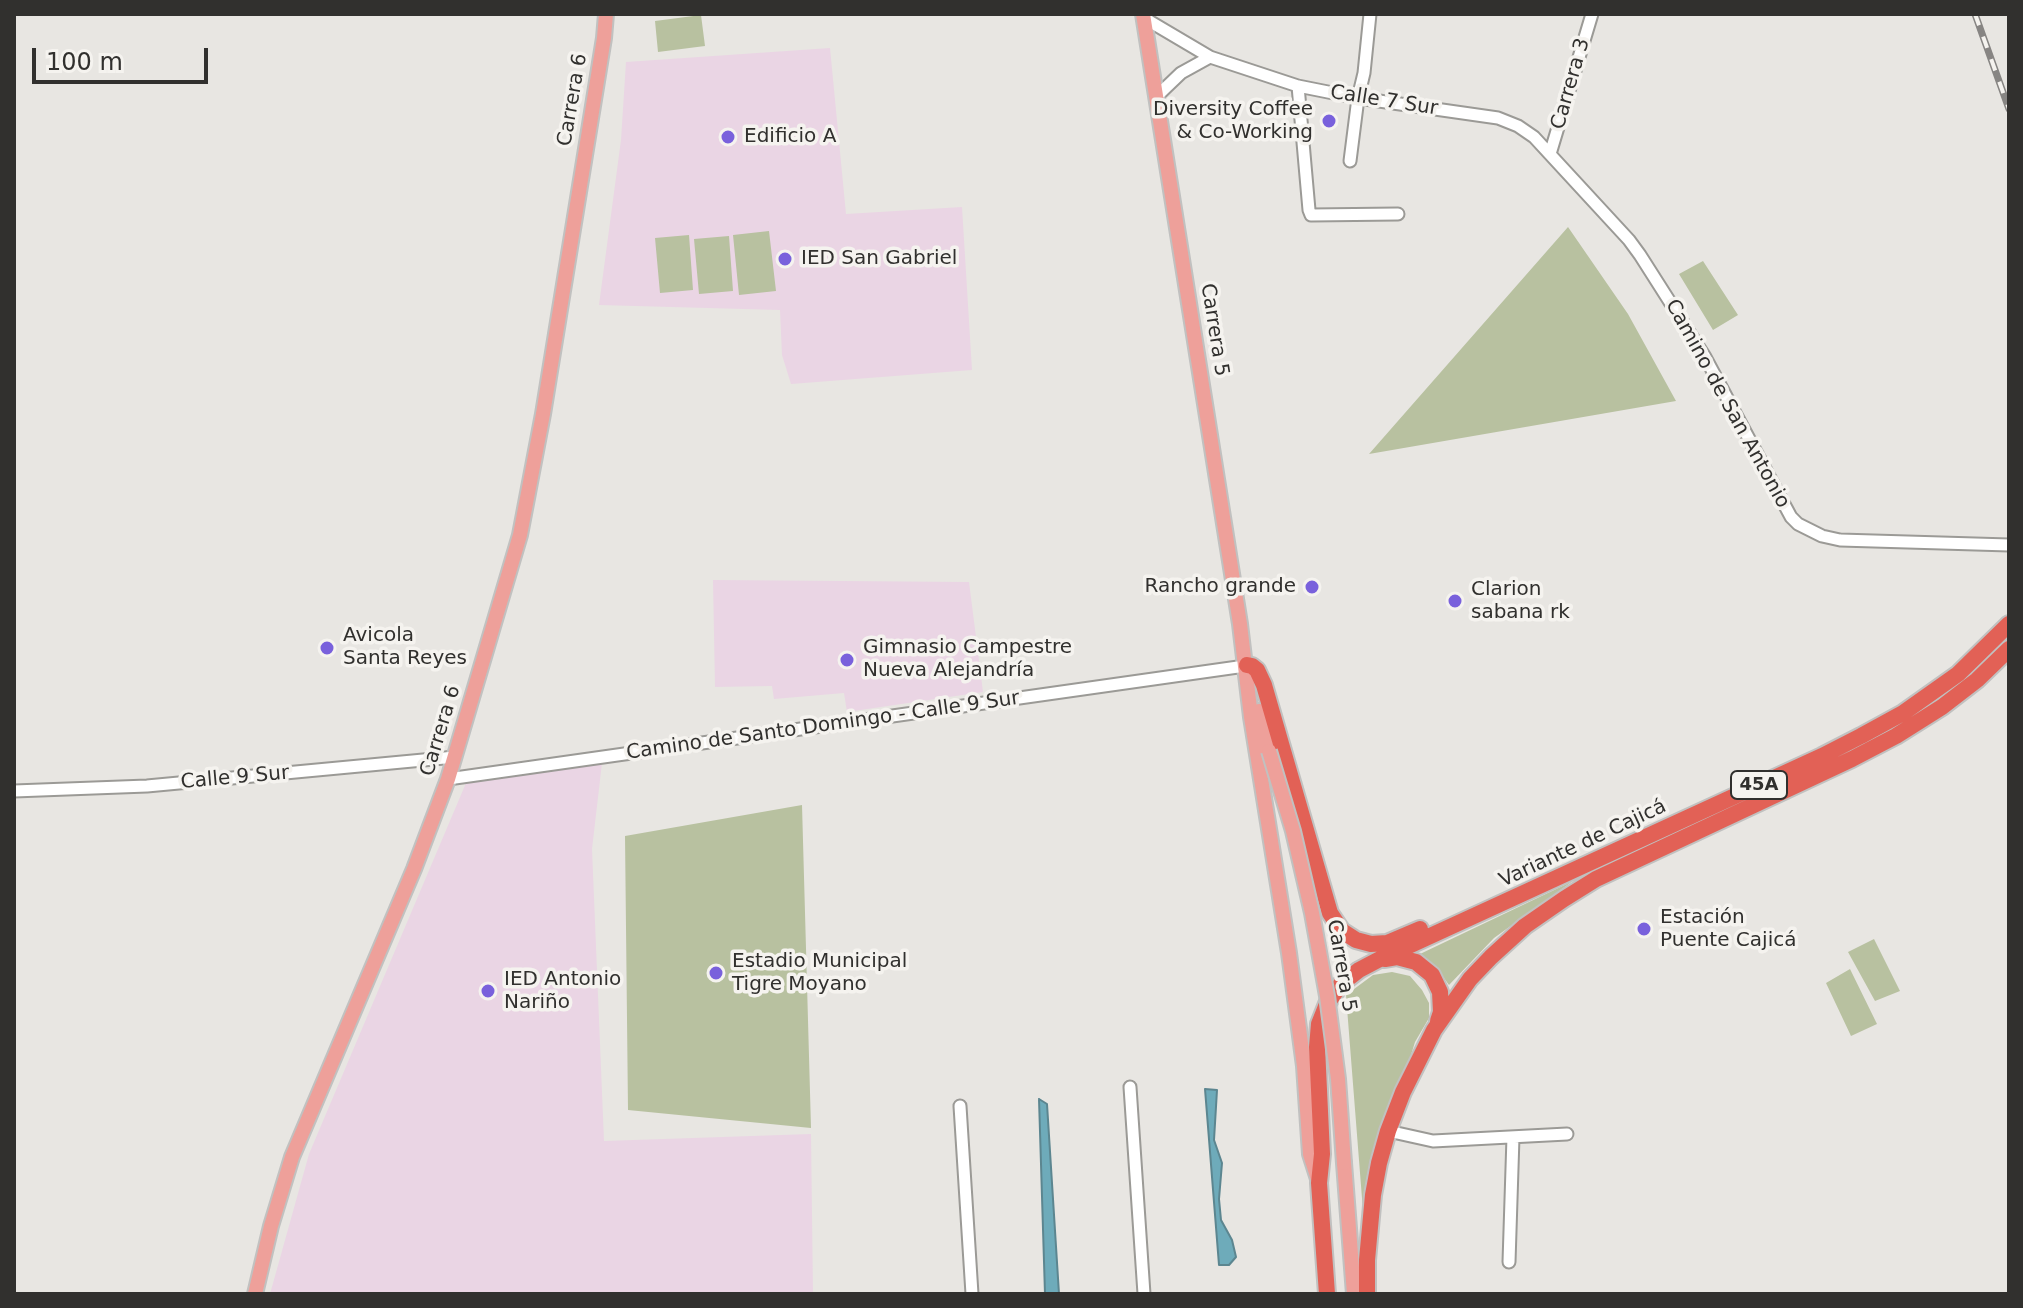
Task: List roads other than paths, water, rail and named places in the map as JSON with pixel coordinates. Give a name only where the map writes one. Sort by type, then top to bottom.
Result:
[{"type":"highway","name":"Variante de Cajicá","points":[[1319,1183],[1322,1154],[1317,1047],[1319,1024],[1327,1004],[1341,984],[1378,960],[1861,736],[1903,713],[1958,674],[2009,624]]},
{"type":"highway","name":"Variante de Cajicá","points":[[1367,1294],[1373,1195],[1388,1131],[1403,1092],[1434,1030],[1470,979],[1491,957],[1525,926],[1596,879],[1896,736],[1942,707],[1977,680],[2009,649]]},
{"type":"highway","points":[[1245,662],[1257,670],[1264,685],[1330,913],[1342,931],[1356,940],[1371,944],[1387,943],[1449,917],[1486,910]]},
{"type":"highway","points":[[1378,960],[1397,957],[1416,962],[1432,975],[1441,1002],[1441,1012],[1434,1030]]},
{"type":"highway","name":"45A","points":[[1319,1183],[1327,1294]]},
{"type":"main road","name":"Carrera 6","points":[[255,1294],[292,1157],[414,869],[448,779],[522,527],[545,402],[606,14]]},
{"type":"main road","name":"Carrera 5","points":[[1144,16],[1289,953],[1304,1066],[1310,1154],[1319,1183]]},
{"type":"main road","name":"Carrera 5","points":[[1245,662],[1293,831],[1327,996],[1338,1079],[1354,1294]]},
{"type":"street","points":[[1350,161],[1370,14]]},
{"type":"street","name":"Carrera 3","points":[[1550,154],[1592,14]]},
{"type":"street","name":"Calle 7 Sur","points":[[1144,16],[1210,57],[1298,86],[1498,118],[1534,137],[1550,154]]},
{"type":"street","points":[[1157,96],[1181,73],[1210,57]]},
{"type":"street","points":[[1298,86],[1311,215],[1398,214]]},
{"type":"street","name":"Camino de San Antonio","points":[[1550,154],[1640,255],[1705,357],[1791,517],[1798,524],[1822,536],[1840,540],[2009,545]]},
{"type":"street","name":"Camino de Santo Domingo - Calle 9 Sur","points":[[448,779],[1245,662]]},
{"type":"street","name":"Calle 9 Sur","points":[[14,791],[147,786],[455,757]]},
{"type":"street","points":[[1130,1087],[1144,1294]]},
{"type":"street","points":[[960,1106],[972,1294]]},
{"type":"street","points":[[1388,1131],[1433,1141],[1567,1134]]},
{"type":"street","points":[[1509,1262],[1513,1137]]},
{"type":"water","points":[[1205,1089],[1217,1090],[1214,1140],[1222,1163],[1221,1220],[1232,1240],[1236,1257],[1229,1265],[1219,1265]]},
{"type":"water","points":[[1039,1099],[1047,1104],[1059,1294],[1045,1294]]},
{"type":"railway","points":[[1975,14],[2009,109]]},
{"type":"place","name":"Diversity Coffee & Co-Working","points":[[1329,121]]},
{"type":"place","name":"Edificio A","points":[[728,137]]},
{"type":"place","name":"IED San Gabriel","points":[[785,259]]},
{"type":"place","name":"Rancho grande","points":[[1312,587]]},
{"type":"place","name":"Clarion sabana rk","points":[[1455,601]]},
{"type":"place","name":"Avicola Santa Reyes","points":[[327,648]]},
{"type":"place","name":"Gimnasio Campestre Nueva Alejandría","points":[[847,660]]},
{"type":"place","name":"Estación Puente Cajicá","points":[[1644,929]]},
{"type":"place","name":"Estadio Municipal Tigre Moyano","points":[[716,973]]},
{"type":"place","name":"IED Antonio Nariño","points":[[488,991]]}]
